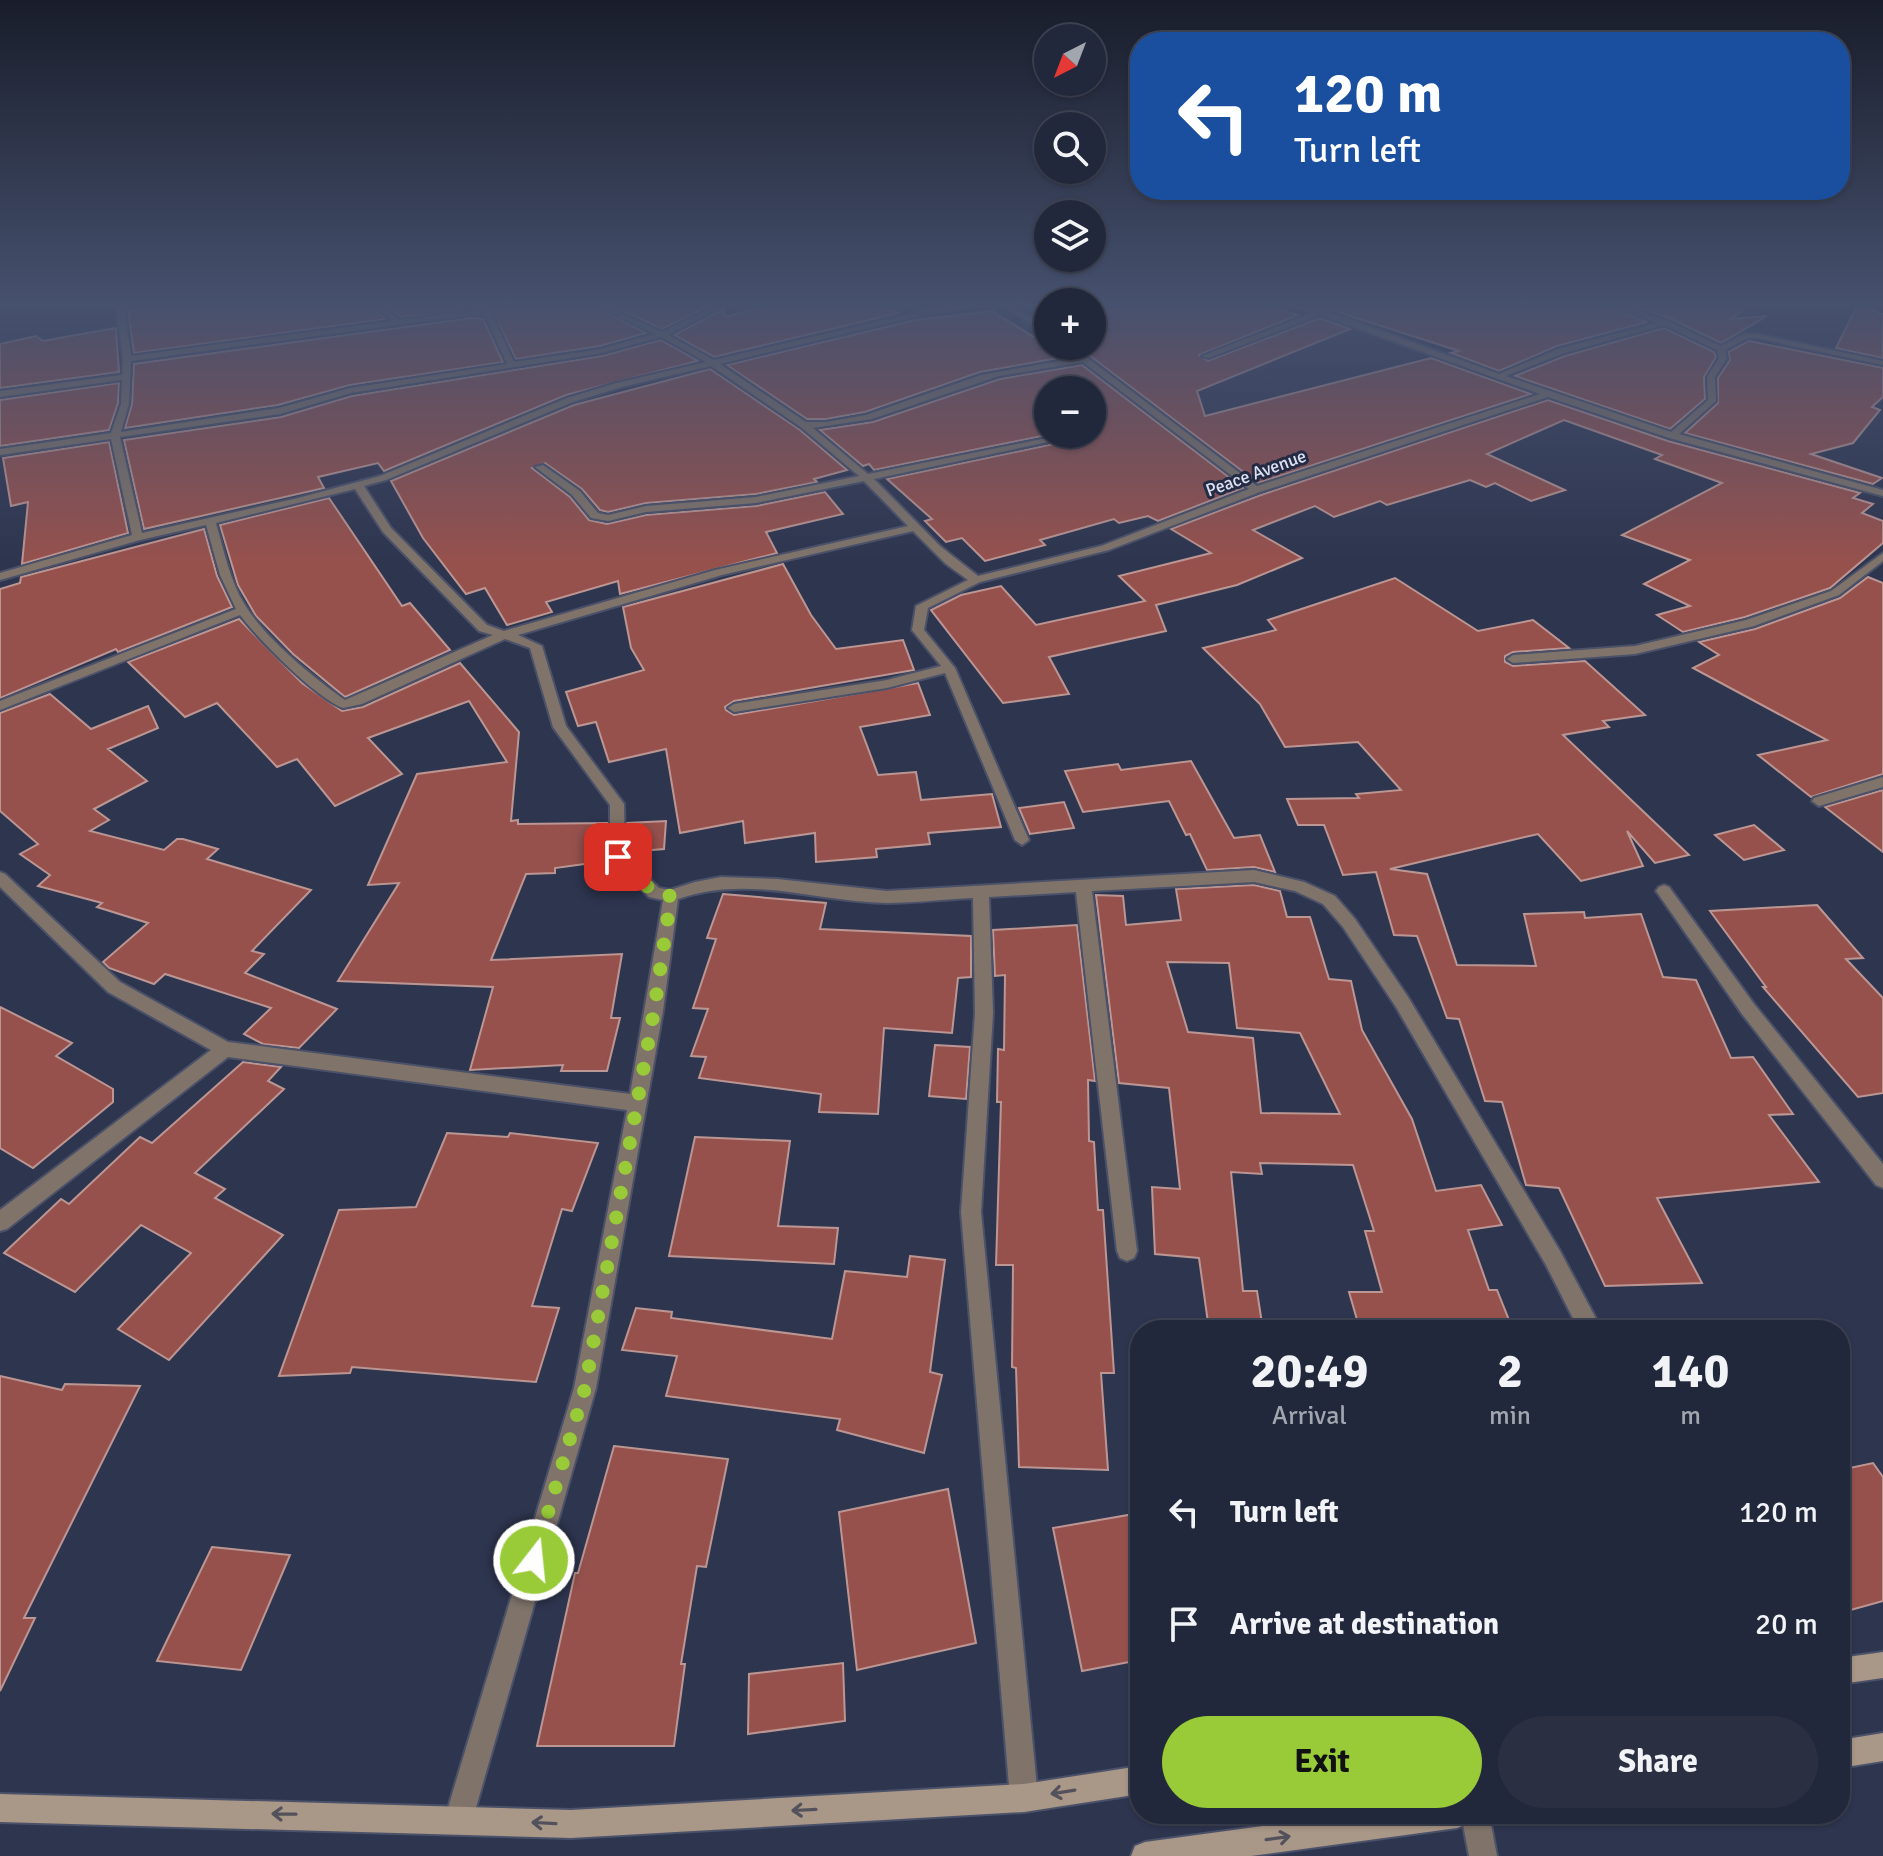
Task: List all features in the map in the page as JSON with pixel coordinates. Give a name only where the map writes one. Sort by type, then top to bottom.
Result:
[{"type":"street","points":[[0,394],[32,390]]},
{"type":"street","points":[[125,390],[125,404],[115,435],[138,537]]},
{"type":"street","points":[[0,452],[280,411],[358,390]]},
{"type":"street","points":[[0,577],[138,537],[358,485],[570,400],[606,390]]},
{"type":"street","points":[[755,390],[804,425],[867,478],[976,580]]},
{"type":"street","points":[[804,425],[854,421],[890,412],[951,390]]},
{"type":"street","points":[[1126,390],[1256,490]]},
{"type":"street","points":[[1536,390],[1743,458],[1883,493]]},
{"type":"street","points":[[1672,436],[1712,401],[1709,390]]},
{"type":"street","name":"Peace Avenue","points":[[1022,840],[949,668],[918,630],[918,615],[933,598],[976,580],[1105,548],[1256,490],[1548,394]]},
{"type":"street","points":[[540,467],[576,493],[588,510],[600,519],[646,509],[756,500],[1034,444]]},
{"type":"street","points":[[358,485],[387,530],[483,628],[501,636],[524,639],[536,646],[560,727],[617,804],[618,857],[654,893],[671,896],[697,884],[746,882],[842,895],[887,897],[1254,876],[1299,886],[1329,900],[1349,923],[1402,1002],[1553,1258],[1586,1320]]},
{"type":"street","points":[[210,520],[227,581],[241,611],[314,684],[343,704],[357,701],[501,636],[719,572],[917,527]]},
{"type":"street","points":[[1513,659],[1548,659],[1635,650],[1750,623],[1835,593],[1883,556]]},
{"type":"street","points":[[0,706],[241,611]]},
{"type":"street","points":[[734,708],[887,684],[949,668]]},
{"type":"street","points":[[1819,801],[1883,782]]},
{"type":"street","points":[[0,878],[114,987],[225,1049],[636,1103]]},
{"type":"street","points":[[1083,884],[1127,1251]]},
{"type":"street","points":[[981,890],[984,1013],[971,1212],[1024,1798]]},
{"type":"street","points":[[1664,891],[1748,1009],[1883,1179]]},
{"type":"street","points":[[459,1818],[585,1388],[671,896]]},
{"type":"street","points":[[0,1222],[225,1049]]},
{"type":"street","points":[[1850,1670],[1883,1665]]},
{"type":"street","points":[[1850,1752],[1883,1747]]},
{"type":"street","points":[[0,1808],[459,1818],[571,1824],[1024,1798],[1130,1782]]},
{"type":"street","points":[[1145,1856],[1383,1824]]},
{"type":"street","points":[[1477,1824],[1483,1856]]},
{"type":"building","points":[[73,390],[119,390],[118,403],[109,430],[0,446],[0,400]]},
{"type":"building","points":[[133,390],[333,390],[278,405],[125,428]]},
{"type":"building","points":[[392,390],[587,390],[566,395],[384,471],[378,463],[318,477],[324,488],[144,529],[124,440],[281,417],[352,396]]},
{"type":"building","points":[[632,390],[740,390],[800,430],[847,470],[814,479],[817,482],[756,494],[646,503],[608,512],[600,510],[582,489],[545,463],[532,468],[570,497],[589,520],[607,524],[646,515],[756,506],[825,492],[843,514],[766,532],[777,553],[620,594],[618,581],[546,602],[552,612],[507,625],[485,588],[466,594],[423,538],[391,481],[574,405]]},
{"type":"building","points":[[763,390],[929,390],[865,412],[807,419]]},
{"type":"building","points":[[969,390],[1034,390],[1034,438],[874,470],[869,464],[863,466],[820,430],[873,422]]},
{"type":"building","points":[[1106,390],[1114,390],[1243,488],[1158,521],[1148,516],[1119,523],[1114,519],[1040,540],[1045,545],[985,561],[962,538],[946,542],[925,521],[932,519],[887,479],[1035,448],[1106,448]]},
{"type":"building","points":[[1135,390],[1200,390],[1197,391],[1205,416],[1308,390],[1519,390],[1531,394],[1258,483]]},
{"type":"building","points":[[1555,390],[1705,390],[1705,399],[1670,429]]},
{"type":"building","points":[[1718,390],[1883,390],[1883,397],[1872,407],[1880,410],[1853,443],[1811,454],[1882,478],[1873,484],[1685,433],[1718,403]]},
{"type":"building","points":[[1548,400],[1668,441],[1860,493],[1853,498],[1873,504],[1862,513],[1883,521],[1883,543],[1830,588],[1745,617],[1683,632],[1657,615],[1690,606],[1644,584],[1690,560],[1622,535],[1722,483],[1655,459],[1662,455],[1564,420],[1487,454],[1565,490],[1531,501],[1495,483],[1486,487],[1470,480],[1387,505],[1380,501],[1334,517],[1315,506],[1253,530],[1302,558],[1237,585],[1156,605],[1166,631],[1049,657],[1069,694],[1003,703],[931,610],[961,595],[1001,586],[1036,625],[1145,601],[1119,576],[1211,553],[1171,529],[1261,495]]},
{"type":"building","points":[[109,442],[128,533],[22,564],[28,502],[11,506],[3,458]]},
{"type":"building","points":[[329,498],[402,606],[410,603],[450,650],[345,697],[293,654],[256,616],[238,585],[220,525]]},
{"type":"building","points":[[204,529],[217,576],[232,607],[118,652],[116,649],[0,698],[0,589],[20,583],[21,577]]},
{"type":"building","points":[[783,564],[811,615],[836,649],[903,640],[914,670],[734,701],[725,707],[726,710],[734,715],[918,683],[930,715],[860,727],[878,775],[916,772],[921,800],[992,794],[1001,827],[928,833],[930,844],[876,849],[877,857],[816,862],[815,833],[745,843],[743,821],[680,833],[666,749],[609,762],[596,722],[578,726],[566,692],[644,670],[631,648],[623,607]]},
{"type":"building","points":[[1868,577],[1883,583],[1883,774],[1811,797],[1758,755],[1827,740],[1693,668],[1719,655],[1699,642],[1755,629],[1840,598]]},
{"type":"building","points":[[1395,578],[1478,631],[1533,620],[1569,648],[1513,652],[1505,656],[1505,662],[1513,666],[1585,661],[1645,715],[1603,721],[1609,727],[1563,735],[1689,855],[1655,863],[1627,831],[1643,866],[1581,881],[1538,834],[1390,869],[1427,874],[1457,965],[1536,966],[1524,914],[1584,912],[1585,918],[1641,914],[1663,977],[1696,980],[1731,1058],[1753,1057],[1793,1114],[1769,1115],[1819,1182],[1657,1198],[1702,1283],[1605,1286],[1559,1188],[1526,1185],[1502,1102],[1485,1101],[1459,1019],[1447,1018],[1417,936],[1394,935],[1376,872],[1343,875],[1324,825],[1298,825],[1287,799],[1359,798],[1356,794],[1401,790],[1358,742],[1285,747],[1260,704],[1203,648],[1276,630],[1268,620]]},
{"type":"building","points":[[239,619],[302,683],[342,711],[363,707],[460,663],[519,732],[511,821],[518,820],[518,824],[607,823],[607,854],[601,855],[599,862],[555,868],[555,873],[526,874],[491,960],[622,954],[611,1018],[620,1018],[607,1071],[561,1071],[563,1065],[470,1070],[493,987],[338,981],[399,883],[368,885],[417,774],[507,762],[469,701],[368,738],[402,774],[335,806],[297,759],[277,767],[217,703],[185,717],[128,662]]},
{"type":"building","points":[[50,694],[91,729],[148,706],[158,728],[108,749],[147,781],[94,809],[109,820],[90,831],[164,850],[177,839],[183,839],[218,849],[207,859],[311,890],[252,951],[264,954],[245,973],[337,1009],[299,1048],[263,1044],[244,1034],[271,1008],[165,974],[154,984],[109,968],[103,962],[148,923],[97,907],[102,903],[38,886],[50,875],[20,854],[38,844],[0,811],[0,713]]},
{"type":"building","points":[[1191,761],[1234,838],[1260,835],[1275,872],[1254,867],[1207,870],[1190,834],[1186,835],[1169,801],[1083,812],[1065,771],[1118,764],[1121,770]]},
{"type":"building","points":[[1883,790],[1883,852],[1825,807]]},
{"type":"building","points":[[1064,802],[1074,828],[1030,834],[1019,808]]},
{"type":"building","points":[[666,821],[664,849],[628,852],[627,823]]},
{"type":"building","points":[[1754,825],[1784,850],[1744,860],[1715,835]]},
{"type":"building","points":[[1254,885],[1280,891],[1287,917],[1310,917],[1329,979],[1351,981],[1362,1030],[1412,1119],[1436,1191],[1481,1185],[1502,1225],[1468,1230],[1489,1290],[1497,1290],[1509,1320],[1357,1320],[1349,1292],[1382,1292],[1365,1231],[1374,1231],[1353,1165],[1260,1163],[1262,1174],[1231,1172],[1243,1291],[1257,1291],[1261,1320],[1208,1320],[1199,1258],[1155,1254],[1152,1187],[1180,1189],[1169,1088],[1119,1083],[1096,895],[1123,896],[1126,925],[1181,920],[1176,889]],"holes":[[[1167,962],[1229,963],[1237,1028],[1300,1033],[1340,1114],[1261,1113],[1253,1038],[1188,1032]]]},
{"type":"building","points":[[723,894],[826,903],[820,929],[971,936],[971,977],[958,978],[952,1033],[884,1028],[878,1114],[819,1112],[821,1094],[699,1078],[706,1057],[691,1056],[708,1009],[693,1008],[716,939],[707,938]]},
{"type":"building","points":[[1817,905],[1863,958],[1846,959],[1883,998],[1883,1093],[1858,1097],[1763,987],[1766,987],[1710,911]]},
{"type":"building","points":[[1077,925],[1095,1081],[1088,1080],[1089,1141],[1094,1142],[1098,1210],[1103,1210],[1114,1373],[1101,1373],[1108,1470],[1019,1467],[1016,1368],[1012,1367],[1013,1265],[996,1265],[1001,1102],[997,1102],[998,1049],[1004,1050],[1005,975],[995,976],[993,930]]},
{"type":"building","points":[[0,1007],[72,1043],[56,1056],[113,1089],[113,1102],[33,1168],[0,1148]]},
{"type":"building","points":[[935,1045],[970,1047],[966,1099],[929,1096]]},
{"type":"building","points":[[243,1062],[281,1067],[268,1081],[284,1089],[195,1173],[225,1189],[215,1198],[283,1235],[169,1360],[118,1329],[191,1253],[141,1225],[75,1292],[4,1253],[61,1199],[69,1204],[140,1137],[152,1143]]},
{"type":"building","points":[[447,1133],[508,1137],[510,1133],[598,1143],[572,1211],[562,1209],[532,1306],[559,1308],[536,1382],[352,1367],[350,1373],[279,1376],[339,1210],[416,1207]]},
{"type":"building","points":[[695,1137],[790,1141],[778,1226],[838,1228],[834,1264],[669,1256]]},
{"type":"building","points":[[910,1256],[945,1260],[930,1372],[942,1375],[924,1453],[837,1430],[840,1419],[666,1396],[677,1356],[622,1350],[636,1308],[672,1312],[671,1318],[832,1339],[845,1271],[907,1277]]},
{"type":"building","points":[[0,1376],[62,1390],[65,1384],[140,1386],[24,1618],[35,1618],[0,1691]]},
{"type":"building","points":[[614,1446],[728,1459],[706,1567],[697,1566],[681,1664],[685,1664],[674,1746],[537,1746],[575,1573],[578,1573]]},
{"type":"building","points":[[1873,1463],[1883,1477],[1883,1601],[1850,1610],[1850,1468]]},
{"type":"building","points":[[948,1489],[976,1643],[857,1670],[839,1512]]},
{"type":"building","points":[[1130,1515],[1130,1662],[1082,1671],[1053,1528]]},
{"type":"building","points":[[212,1547],[290,1555],[241,1670],[157,1661]]},
{"type":"building","points":[[843,1663],[845,1721],[748,1734],[749,1674]]},
{"type":"route","points":[[534,1560],[585,1388],[654,1011],[671,896],[654,893],[618,857]]}]
